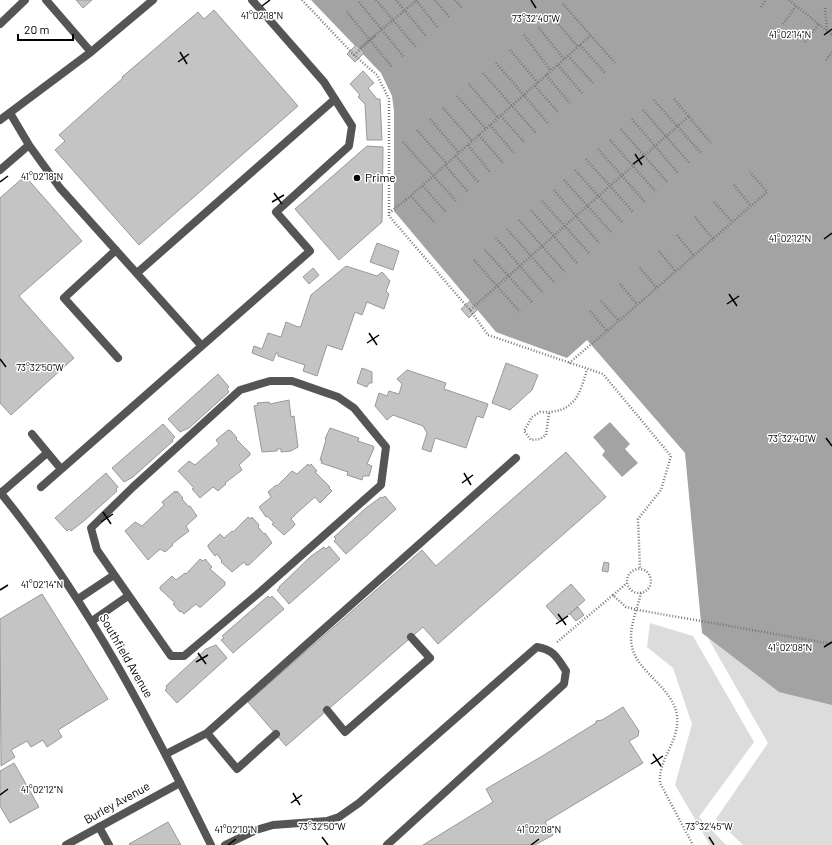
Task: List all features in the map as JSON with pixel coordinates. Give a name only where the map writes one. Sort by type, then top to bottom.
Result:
[{"type":"street","points":[[0,24],[25,0]]},
{"type":"street","points":[[46,0],[91,52]]},
{"type":"street","points":[[0,120],[91,52],[153,0]]},
{"type":"street","points":[[41,487],[201,345],[310,251],[276,212],[350,146],[352,126],[324,82],[252,0]]},
{"type":"street","points":[[137,273],[334,99]]},
{"type":"street","points":[[10,113],[29,145],[60,188],[201,345]]},
{"type":"street","points":[[0,170],[29,145]]},
{"type":"street","points":[[116,250],[64,298],[118,358]]},
{"type":"street","points":[[270,381],[292,381],[338,397],[354,408],[386,448],[381,485],[260,592],[184,656],[171,656],[114,575],[97,550],[91,528],[133,487],[240,390],[270,381]]},
{"type":"street","points":[[32,434],[61,469]]},
{"type":"street","points":[[0,493],[48,453]]},
{"type":"street","points":[[166,754],[207,732],[370,591],[516,458]]},
{"type":"street","name":"Southfield Avenue","points":[[0,493],[78,599],[92,621],[128,682],[211,845]]},
{"type":"street","points":[[78,599],[114,575]]},
{"type":"street","points":[[92,621],[128,596]]},
{"type":"street","points":[[327,710],[345,732],[430,658],[411,637]]},
{"type":"street","points":[[225,845],[256,830],[273,825],[327,821],[339,817],[359,803],[537,647],[548,649],[556,656],[566,671],[564,684],[387,845]]},
{"type":"street","points":[[207,732],[237,769],[276,734]]},
{"type":"street","name":"Burley Avenue","points":[[66,845],[180,783]]},
{"type":"street","points":[[99,827],[108,845]]},
{"type":"path","points":[[302,0],[354,55],[377,75],[389,99],[389,216],[470,310],[488,335],[603,374],[671,456],[661,490],[638,519],[640,569]]},
{"type":"path","points":[[376,0],[416,47]]},
{"type":"path","points":[[396,0],[426,36]]},
{"type":"path","points":[[354,55],[416,0],[438,28]]},
{"type":"path","points":[[435,0],[450,18]]},
{"type":"path","points":[[455,0],[462,8]]},
{"type":"path","points":[[761,7],[766,0]]},
{"type":"path","points":[[789,0],[832,35]]},
{"type":"path","points":[[359,2],[404,57]]},
{"type":"path","points":[[563,4],[615,63]]},
{"type":"path","points":[[783,24],[796,6]]},
{"type":"path","points":[[825,8],[827,31]]},
{"type":"path","points":[[347,12],[392,67]]},
{"type":"path","points":[[549,14],[604,73]]},
{"type":"path","points":[[805,42],[819,24]]},
{"type":"path","points":[[539,28],[564,59]]},
{"type":"path","points":[[361,47],[376,35]]},
{"type":"path","points":[[524,35],[551,71]]},
{"type":"path","points":[[389,213],[423,186],[590,36]]},
{"type":"path","points":[[510,50],[559,113]]},
{"type":"path","points":[[826,60],[832,52]]},
{"type":"path","points":[[568,56],[593,83]]},
{"type":"path","points":[[496,62],[548,123]]},
{"type":"path","points":[[558,65],[582,93]]},
{"type":"path","points":[[483,73],[536,134]]},
{"type":"path","points":[[546,75],[570,103]]},
{"type":"path","points":[[469,84],[498,118]]},
{"type":"path","points":[[457,96],[486,129]]},
{"type":"path","points":[[674,99],[711,143]]},
{"type":"path","points":[[654,100],[702,154]]},
{"type":"path","points":[[444,108],[472,142]]},
{"type":"path","points":[[643,110],[690,164]]},
{"type":"path","points":[[501,116],[525,143]]},
{"type":"path","points":[[470,310],[689,116]]},
{"type":"path","points":[[430,119],[459,153]]},
{"type":"path","points":[[632,119],[678,173]]},
{"type":"path","points":[[490,125],[514,153]]},
{"type":"path","points":[[621,129],[667,182]]},
{"type":"path","points":[[417,130],[468,192]]},
{"type":"path","points":[[479,135],[503,163]]},
{"type":"path","points":[[610,140],[656,192]]},
{"type":"path","points":[[404,142],[457,202]]},
{"type":"path","points":[[468,145],[490,172]]},
{"type":"path","points":[[598,149],[646,203]]},
{"type":"path","points":[[456,156],[479,183]]},
{"type":"path","points":[[586,159],[632,212]]},
{"type":"path","points":[[576,170],[622,222]]},
{"type":"path","points":[[569,363],[767,192],[750,172]]},
{"type":"path","points":[[564,180],[611,232]]},
{"type":"path","points":[[734,185],[751,206]]},
{"type":"path","points":[[423,186],[446,212]]},
{"type":"path","points":[[554,190],[600,244]]},
{"type":"path","points":[[406,200],[415,192]]},
{"type":"path","points":[[411,196],[434,222]]},
{"type":"path","points":[[542,201],[589,253]]},
{"type":"path","points":[[714,202],[732,222]]},
{"type":"path","points":[[531,210],[577,262]]},
{"type":"path","points":[[695,217],[713,239]]},
{"type":"path","points":[[519,220],[565,272]]},
{"type":"path","points":[[507,229],[555,283]]},
{"type":"path","points":[[677,235],[694,256]]},
{"type":"path","points":[[496,238],[544,293]]},
{"type":"path","points":[[485,250],[533,303]]},
{"type":"path","points":[[659,251],[676,271]]},
{"type":"path","points":[[474,260],[520,312]]},
{"type":"path","points":[[640,268],[657,288]]},
{"type":"path","points":[[620,284],[637,304]]},
{"type":"path","points":[[602,301],[619,321]]},
{"type":"path","points":[[590,311],[607,330]]},
{"type":"path","points":[[549,413],[546,435],[540,439],[531,440],[524,431],[527,423],[540,412],[549,413],[575,401],[580,394],[587,369]]},
{"type":"path","points":[[548,649],[627,584],[629,574],[634,570],[640,569],[647,571],[652,580],[649,589],[642,593],[632,591],[627,584]]},
{"type":"path","points":[[642,593],[638,610],[635,614],[631,639],[635,654],[667,693],[677,716],[677,733],[659,776],[660,783],[693,845]]},
{"type":"path","points":[[613,595],[626,607],[638,610],[832,644]]},
{"type":"shaded area","points":[[311,0],[832,0],[832,705],[779,692],[702,633],[685,453],[587,340],[567,358],[496,332],[394,211],[394,111],[392,96],[381,73]]},
{"type":"shaded area","points":[[610,422],[630,444],[625,449],[638,463],[622,477],[602,455],[605,451],[593,437]]},
{"type":"shaded area","points":[[650,623],[693,636],[754,742],[699,817],[726,845],[710,845],[675,785],[692,724],[673,668],[647,647]]},
{"type":"shaded area","points":[[708,638],[832,657],[832,845],[743,845],[716,819],[768,743]]},
{"type":"building","points":[[76,0],[92,0],[83,8]]},
{"type":"building","points":[[214,10],[298,106],[139,245],[55,150],[65,141],[59,135],[123,78],[122,77],[198,12],[204,19]]},
{"type":"building","points":[[356,45],[364,53],[355,62],[347,54]]},
{"type":"building","points":[[363,71],[374,83],[368,88],[377,99],[380,99],[382,140],[367,140],[365,104],[358,97],[360,95],[350,84]]},
{"type":"building","name":"Prime","points":[[367,146],[383,147],[382,222],[339,260],[295,209]]},
{"type":"building","points":[[25,176],[82,241],[19,296],[74,358],[11,415],[0,403],[0,198]]},
{"type":"building","points":[[377,243],[399,251],[393,270],[370,262]]},
{"type":"building","points":[[346,266],[377,276],[382,272],[390,281],[386,291],[389,294],[384,309],[367,302],[362,315],[355,312],[342,350],[327,345],[317,376],[303,371],[305,365],[278,356],[278,353],[276,353],[273,361],[252,353],[254,346],[262,349],[268,333],[281,337],[286,322],[298,327],[301,326],[311,295]]},
{"type":"building","points":[[313,268],[319,275],[309,284],[303,277]]},
{"type":"building","points":[[470,301],[477,310],[469,318],[461,309]]},
{"type":"building","points":[[506,363],[538,375],[532,390],[510,410],[492,403]]},
{"type":"building","points":[[362,368],[372,372],[372,383],[369,383],[367,387],[357,383]]},
{"type":"building","points":[[407,370],[446,383],[444,389],[488,404],[483,418],[477,416],[466,448],[435,438],[431,452],[422,449],[427,433],[423,426],[393,415],[387,420],[375,406],[379,393],[387,396],[389,391],[399,394],[402,384],[397,379]]},
{"type":"building","points":[[218,374],[229,387],[227,389],[229,392],[189,428],[180,432],[168,419]]},
{"type":"building","points":[[289,400],[291,417],[294,416],[298,447],[291,451],[281,452],[281,449],[277,449],[277,451],[262,452],[254,406],[258,405],[257,403],[269,402],[270,404]]},
{"type":"building","points":[[163,424],[175,437],[172,440],[173,441],[133,477],[124,482],[112,468]]},
{"type":"building","points":[[330,428],[359,438],[358,441],[373,446],[374,448],[367,464],[372,466],[369,476],[363,476],[362,480],[347,475],[348,472],[321,463],[322,460],[320,460],[326,440],[325,439]]},
{"type":"building","points":[[228,430],[231,431],[237,438],[236,439],[250,453],[250,455],[239,465],[242,470],[225,483],[226,484],[218,491],[213,487],[200,498],[192,489],[194,488],[178,471],[189,461],[195,465],[219,444],[216,440]]},
{"type":"building","points":[[566,452],[606,497],[438,644],[423,627],[286,746],[248,702],[422,550],[436,566]]},
{"type":"building","points":[[308,464],[309,466],[311,464],[317,471],[315,472],[332,491],[320,503],[315,497],[298,512],[291,519],[295,524],[294,526],[284,535],[272,524],[274,523],[267,516],[266,517],[259,507],[271,497],[268,492],[276,485],[277,486],[292,471],[297,474]]},
{"type":"building","points":[[106,473],[118,487],[116,489],[117,491],[85,520],[71,531],[69,529],[67,531],[55,518]]},
{"type":"building","points":[[175,491],[176,493],[177,491],[197,516],[186,526],[189,531],[172,544],[173,545],[165,552],[160,549],[148,560],[125,531],[135,522],[142,526],[164,505],[162,502]]},
{"type":"building","points":[[385,496],[396,509],[346,554],[334,541],[336,539],[334,537],[366,508],[381,497],[382,498]]},
{"type":"building","points":[[248,517],[251,519],[252,517],[259,525],[258,527],[264,534],[265,533],[272,543],[249,565],[246,565],[244,562],[232,572],[221,562],[222,561],[217,554],[215,556],[208,545],[220,534],[224,538],[232,531],[233,532]]},
{"type":"building","points":[[329,546],[340,559],[289,604],[277,590],[280,588],[279,587],[310,557],[324,547],[326,549]]},
{"type":"building","points":[[200,559],[203,561],[205,559],[212,567],[210,569],[225,582],[225,585],[201,607],[196,604],[184,614],[181,611],[180,612],[173,604],[175,603],[160,589],[160,587],[172,576],[176,580],[185,573],[186,574]]},
{"type":"building","points":[[604,562],[609,563],[608,572],[602,571]]},
{"type":"building","points":[[571,584],[585,600],[560,622],[546,606]]},
{"type":"building","points":[[42,594],[108,699],[58,730],[62,737],[47,747],[43,740],[31,747],[27,741],[11,750],[15,757],[1,766],[0,619]]},
{"type":"building","points":[[268,596],[270,598],[272,596],[284,609],[233,653],[221,640],[224,638],[222,636]]},
{"type":"building","points":[[578,607],[584,615],[576,621],[570,614]]},
{"type":"building","points":[[216,645],[227,658],[177,703],[165,690],[167,688],[166,686],[206,649]]},
{"type":"building","points":[[623,707],[639,731],[638,736],[629,741],[643,763],[545,822],[553,835],[535,845],[423,845],[493,802],[486,789],[596,723],[596,721],[602,720]]},
{"type":"building","points":[[14,763],[39,807],[10,823],[0,806],[0,771]]},
{"type":"building","points":[[168,822],[181,845],[129,844]]},
{"type":"place","name":"Prime","points":[[357,178]]}]
